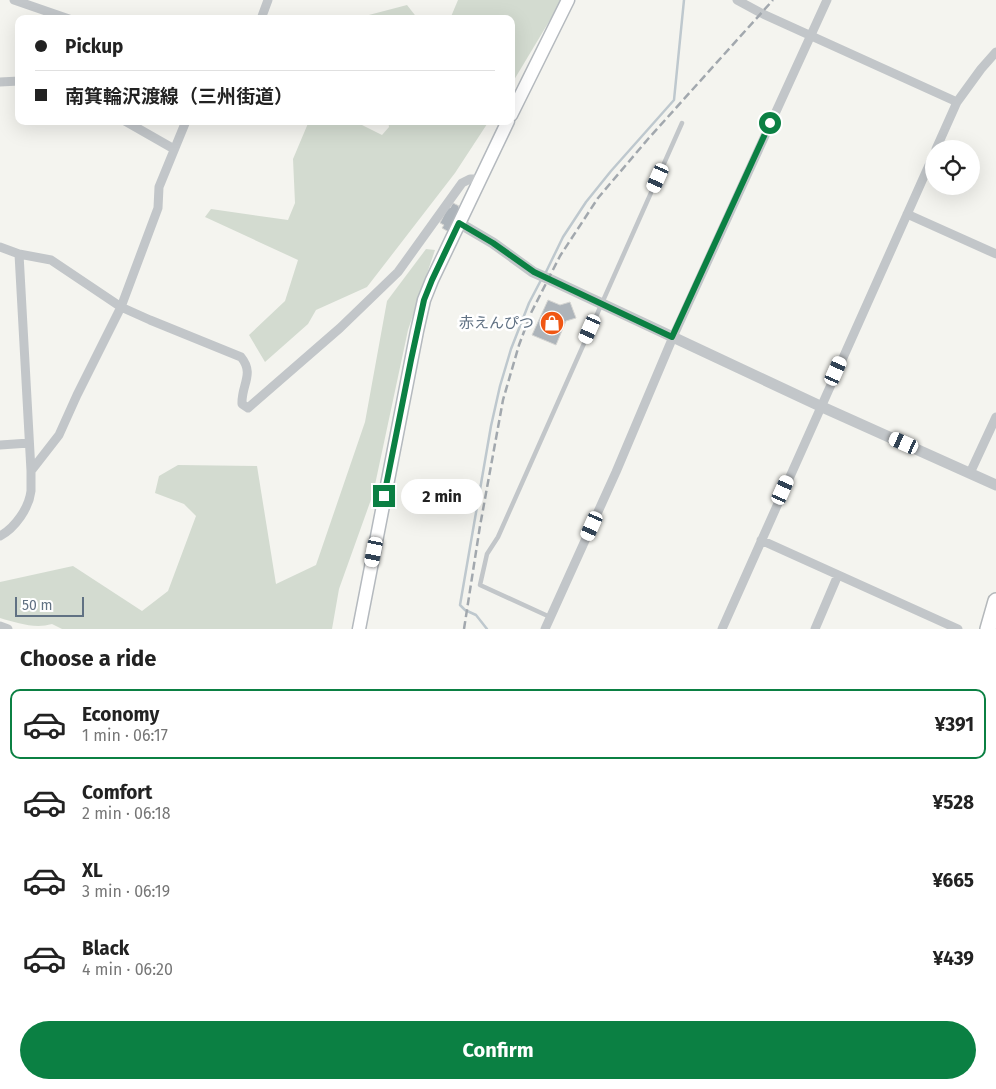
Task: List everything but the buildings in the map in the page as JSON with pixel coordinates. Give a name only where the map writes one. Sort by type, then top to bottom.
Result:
[{"type":"highway","points":[[988,629],[996,601]]},
{"type":"main road","points":[[515,107],[568,0]]},
{"type":"main road","points":[[359,629],[424,300],[506,125]]},
{"type":"street","points":[[14,0],[57,15]]},
{"type":"street","points":[[263,15],[268,0]]},
{"type":"street","points":[[737,0],[957,102]]},
{"type":"street","points":[[545,629],[616,472],[672,337],[827,0]]},
{"type":"street","points":[[940,140],[957,102],[996,52]]},
{"type":"street","points":[[0,82],[15,81]]},
{"type":"street","points":[[132,125],[174,149]]},
{"type":"street","points":[[31,471],[59,435],[121,307],[158,208],[159,187],[184,125]]},
{"type":"street","points":[[722,629],[925,174]]},
{"type":"street","points":[[0,247],[19,254],[51,260],[121,307],[241,357],[247,365],[247,376],[241,396],[242,404],[248,408],[340,328],[398,272],[434,219],[462,183],[470,179],[480,180]]},
{"type":"street","points":[[907,214],[996,254]]},
{"type":"street","points":[[459,223],[493,243],[534,272],[820,406],[996,485]]},
{"type":"street","points":[[0,536],[15,526],[31,493],[19,254]]},
{"type":"street","points":[[970,473],[996,417]]},
{"type":"street","points":[[0,445],[29,443]]},
{"type":"street","points":[[761,540],[958,629]]},
{"type":"street","points":[[815,629],[838,575]]},
{"type":"street","points":[[0,626],[8,629]]},
{"type":"lane","points":[[550,617],[480,585],[487,554],[498,537],[682,123]]},
{"type":"shaded area","points":[[458,0],[562,0],[515,78],[515,15],[452,15]]},
{"type":"shaded area","points":[[407,5],[415,15],[369,15]]},
{"type":"shaded area","points":[[307,125],[362,125],[382,135],[389,125],[486,125],[455,173],[367,287],[316,310],[308,324],[265,362],[249,335],[285,301],[298,260],[205,217],[211,209],[288,220],[295,203],[293,159]]},
{"type":"shaded area","points":[[426,249],[435,250],[408,330],[373,494],[339,589],[332,629],[62,629],[52,624],[33,626],[0,618],[0,582],[73,566],[142,611],[168,591],[196,516],[184,504],[155,493],[159,476],[178,465],[257,466],[276,584],[316,565],[365,422],[387,301]]},
{"type":"waterway","points":[[545,274],[563,237],[586,202],[674,100],[684,0]]},
{"type":"waterway","points":[[487,629],[476,615],[465,610],[460,605],[491,426],[500,386],[511,349],[529,303],[541,280]]},
{"type":"railway","points":[[464,629],[480,526],[503,400],[519,345],[531,313],[560,256],[598,198],[648,139],[773,0]]},
{"type":"place","name":"赤えんぴつ","points":[[552,323]]},
{"type":"route","points":[[384,496],[424,300],[459,223],[493,243],[534,272],[672,337],[770,123]]}]
